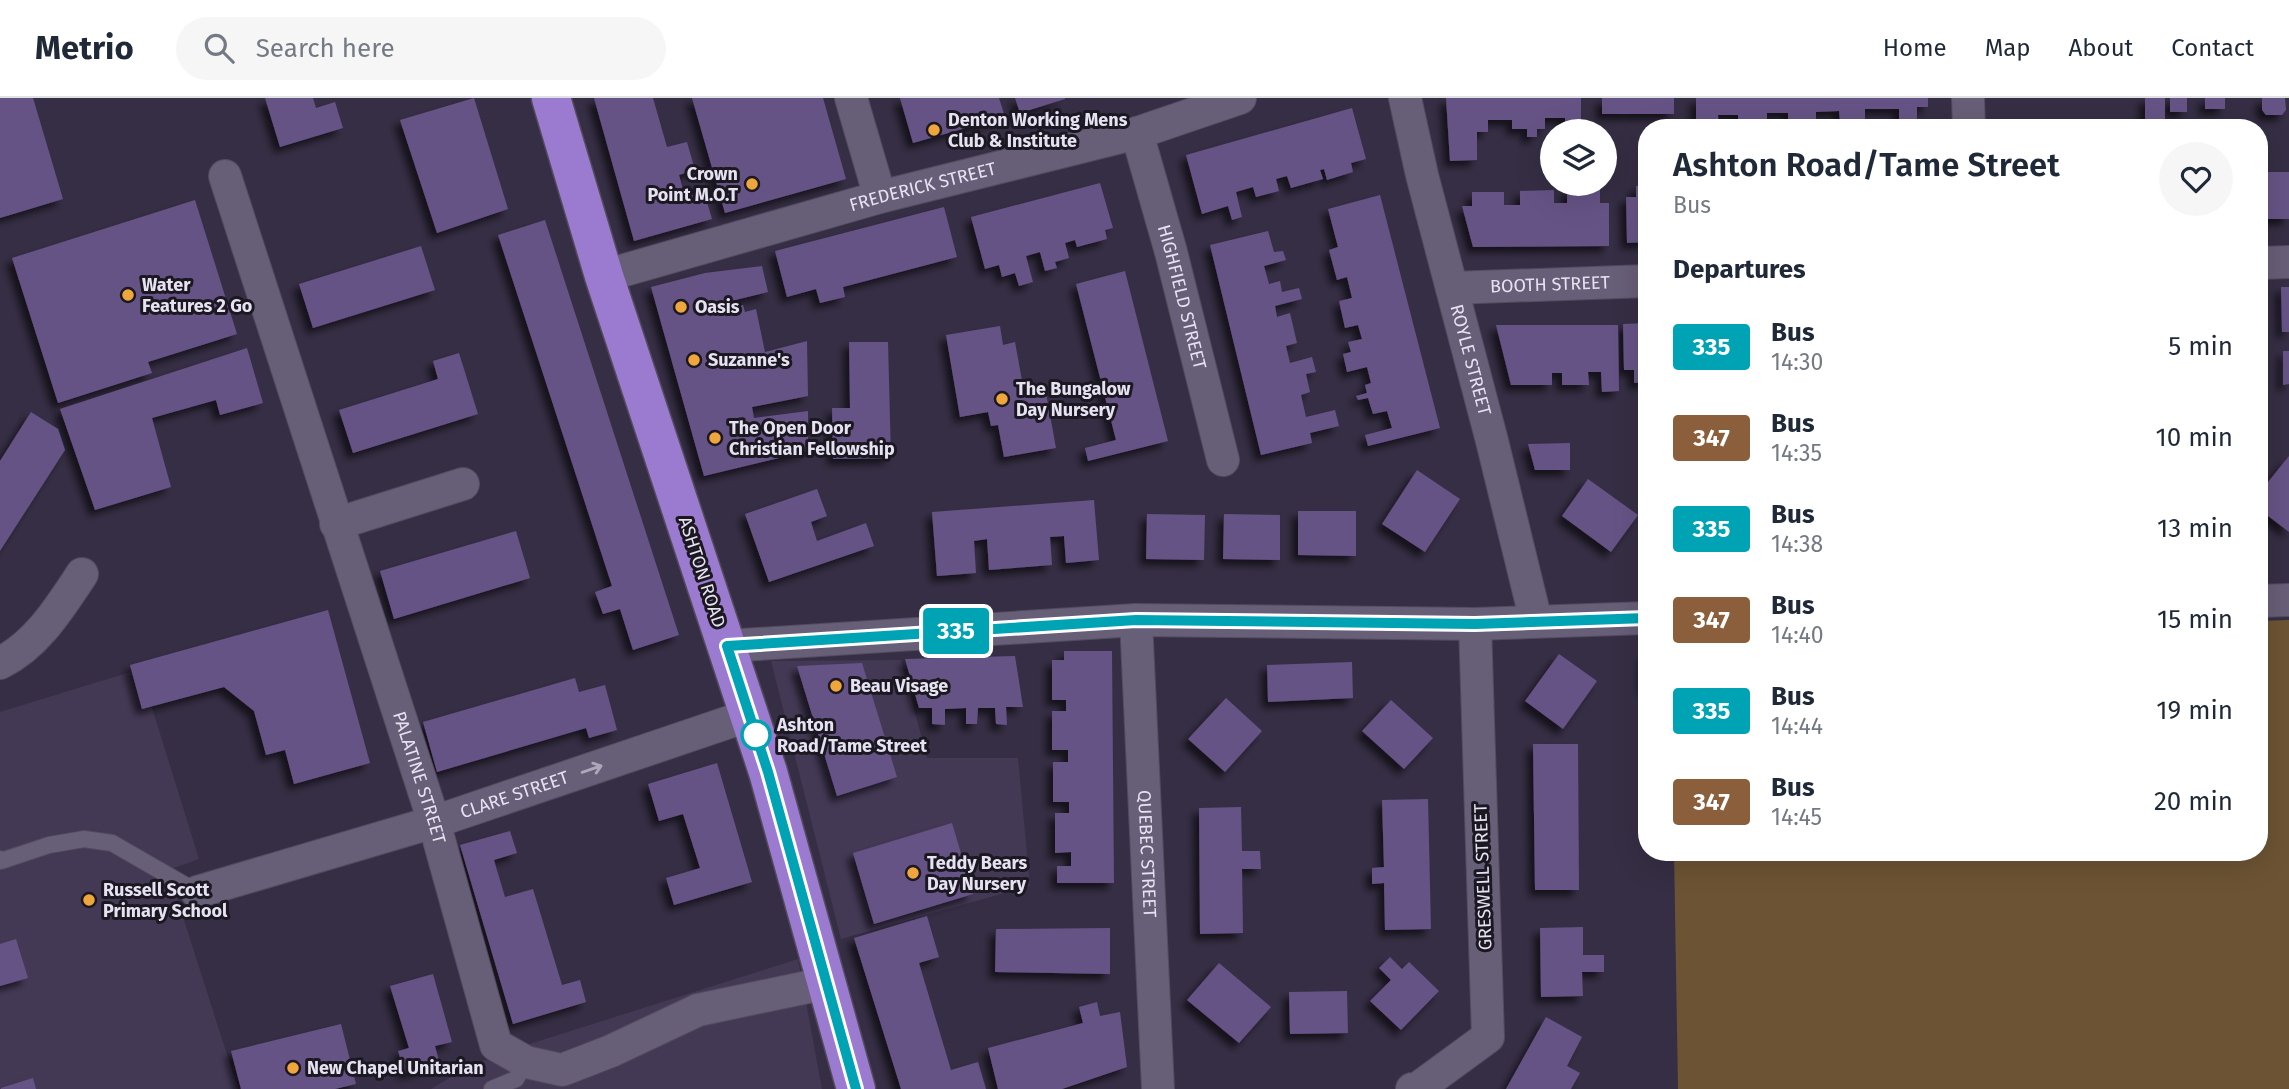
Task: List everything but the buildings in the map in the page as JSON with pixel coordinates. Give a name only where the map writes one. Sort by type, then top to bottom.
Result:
[{"type":"highway","name":"ASHTON ROAD","points":[[551,98],[604,276],[768,772],[856,1089]]},
{"type":"street","points":[[851,98],[880,197]]},
{"type":"street","name":"FREDERICK STREET","points":[[604,276],[880,197],[1137,133],[1240,98]]},
{"type":"street","name":"ROYLE STREET","points":[[1405,98],[1422,175],[1536,621]]},
{"type":"street","points":[[1968,98],[1969,119]]},
{"type":"street","name":"HIGHFIELD STREET","points":[[1137,133],[1171,252],[1223,460]]},
{"type":"street","name":"PALATINE STREET","points":[[225,176],[434,822],[496,1045],[526,1062],[562,1070],[611,1051],[698,1010],[827,984]]},
{"type":"street","points":[[2268,263],[2289,262]]},
{"type":"street","name":"BOOTH STREET","points":[[1452,288],[1638,281]]},
{"type":"street","points":[[336,524],[463,484]]},
{"type":"street","points":[[0,663],[10,658],[51,621],[82,574]]},
{"type":"street","points":[[2268,601],[2289,600]]},
{"type":"street","points":[[727,646],[1136,620],[1475,624],[1638,618]]},
{"type":"street","name":"QUEBEC STREET","points":[[1136,620],[1158,1089]]},
{"type":"street","name":"GRESWELL STREET","points":[[1412,1089],[1417,1089],[1488,1037],[1475,624]]},
{"type":"street","name":"CLARE STREET","points":[[197,892],[434,822],[750,716]]},
{"type":"lane","points":[[0,859],[1,861],[49,845],[84,839],[112,843],[197,892]]},
{"type":"lane","points":[[492,1089],[516,1079],[526,1062]]},
{"type":"shaded area","points":[[2289,620],[2289,1089],[1678,1089],[1674,861],[2268,861],[2268,621]]},
{"type":"shaded area","points":[[901,660],[927,758],[1018,758],[1030,886],[841,939],[771,661]]},
{"type":"shaded area","name":"Russell Scott Primary School","points":[[140,669],[199,859],[168,870],[238,1089],[0,1089],[0,712]]},
{"type":"shaded area","points":[[798,959],[822,1089],[431,1089],[466,1068],[517,1048]]},
{"type":"bus line","name":"335","points":[[856,1089],[768,772],[727,646],[1136,620],[1475,624],[1638,618]]},
{"type":"place","name":"Denton Working Mens Club & Institute","points":[[934,130]]},
{"type":"place","name":"Crown Point M.O.T","points":[[752,184]]},
{"type":"place","name":"Water Features 2 Go","points":[[128,295]]},
{"type":"place","name":"Oasis","points":[[681,307]]},
{"type":"place","name":"Suzanne's","points":[[694,360]]},
{"type":"place","name":"The Bungalow Day Nursery","points":[[1002,399]]},
{"type":"place","name":"The Open Door Christian Fellowship","points":[[715,438]]},
{"type":"place","name":"Beau Visage","points":[[836,686]]},
{"type":"place","name":"Ashton Road/Tame Street","points":[[756,735]]},
{"type":"place","name":"Teddy Bears Day Nursery","points":[[913,873]]},
{"type":"place","name":"Russell Scott Primary School","points":[[89,900]]},
{"type":"place","name":"New Chapel Unitarian","points":[[293,1068]]}]
